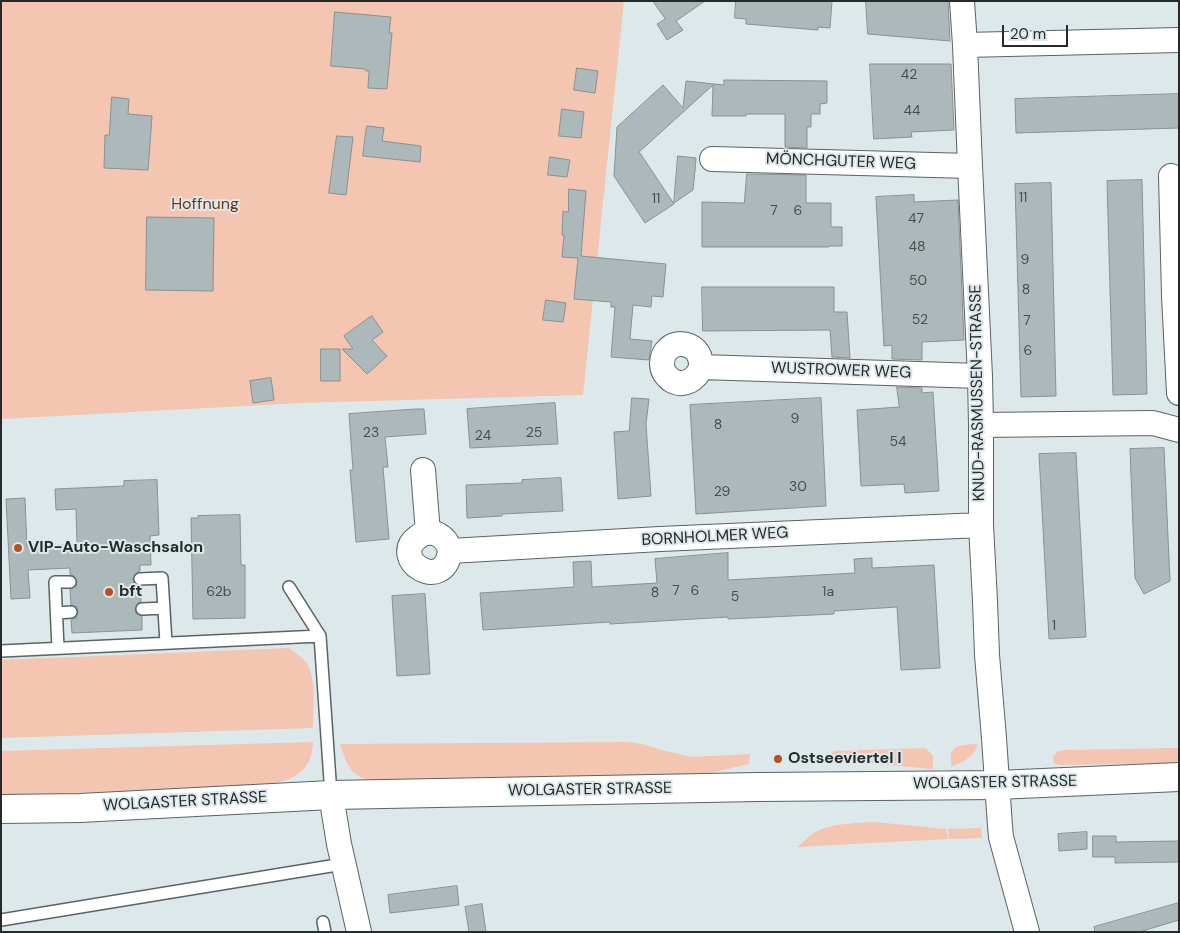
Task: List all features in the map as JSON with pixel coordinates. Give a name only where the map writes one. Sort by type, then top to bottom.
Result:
[{"type":"main road","name":"WOLGASTER STRASSE","points":[[1,809],[80,808],[331,795],[739,787],[997,785],[1179,777]]},
{"type":"street","name":"KNUD-RASMUSSEN-STRASSE","points":[[962,1],[982,425],[981,525],[987,655],[1001,837],[1027,932]]},
{"type":"street","points":[[965,45],[1179,40]]},
{"type":"street","name":"MÖNCHGUTER WEG","points":[[712,159],[970,166]]},
{"type":"street","points":[[1171,176],[1179,393]]},
{"type":"street","name":"WUSTROWER WEG","points":[[701,367],[980,376]]},
{"type":"street","points":[[982,425],[1153,423],[1179,430]]},
{"type":"street","points":[[423,470],[428,533]]},
{"type":"street","name":"BORNHOLMER WEG","points":[[450,551],[660,538],[981,525]]},
{"type":"street","points":[[435,533],[445,540],[450,551],[446,564],[441,569],[435,572],[428,572],[416,567],[412,561],[410,548],[413,542],[422,534],[435,533]]},
{"type":"street","points":[[331,795],[343,864],[359,932]]},
{"type":"lane","points":[[140,579],[162,578],[166,643]]},
{"type":"lane","points":[[58,648],[55,582],[70,582]]},
{"type":"lane","points":[[289,587],[320,636],[331,795]]},
{"type":"lane","points":[[142,609],[164,608]]},
{"type":"lane","points":[[56,614],[71,612]]},
{"type":"lane","points":[[1,651],[320,636]]},
{"type":"lane","points":[[1,920],[343,864]]},
{"type":"green space","name":"Hoffnung","points":[[1,1],[624,1],[583,395],[301,403],[1,419]]},
{"type":"green space","points":[[289,648],[303,659],[310,671],[314,695],[313,728],[1,738],[1,660]]},
{"type":"green space","points":[[313,742],[309,760],[300,772],[287,780],[269,785],[1,796],[1,751]]},
{"type":"green space","points":[[627,742],[692,757],[750,754],[749,764],[687,778],[371,781],[353,772],[347,763],[340,744]]},
{"type":"green space","points":[[977,744],[971,756],[951,767],[951,754],[955,748],[962,745]]},
{"type":"green space","points":[[926,748],[933,756],[933,769],[834,760],[831,757],[834,751]]},
{"type":"green space","points":[[1179,748],[1179,763],[1059,765],[1054,763],[1053,757],[1057,752],[1064,750]]},
{"type":"green space","points":[[874,822],[946,829],[948,839],[797,847],[818,830],[841,824]]},
{"type":"green space","points":[[981,828],[982,838],[949,839],[948,829]]},
{"type":"building","points":[[653,1],[705,1],[676,21],[683,30],[667,40],[657,24],[665,19]]},
{"type":"building","points":[[736,1],[832,1],[830,28],[818,27],[818,30],[746,24],[746,19],[735,18]]},
{"type":"building","points":[[866,1],[948,1],[950,41],[868,34]]},
{"type":"building","points":[[335,12],[391,17],[389,33],[392,33],[387,89],[368,88],[369,71],[366,71],[366,69],[331,66]]},
{"type":"building","points":[[870,64],[951,64],[954,130],[911,132],[912,137],[874,139]]},
{"type":"building","points":[[577,68],[598,71],[595,93],[574,90]]},
{"type":"building","points":[[724,80],[827,81],[827,103],[820,104],[820,114],[811,114],[811,127],[807,127],[807,148],[785,147],[785,114],[712,116],[713,85],[638,153],[640,153],[674,204],[645,223],[614,176],[617,127],[663,85],[683,108],[686,81],[724,85]]},
{"type":"building","points":[[1179,94],[1179,128],[1016,133],[1015,99]]},
{"type":"building","points":[[112,97],[129,99],[128,114],[152,116],[148,170],[104,168],[105,135],[109,135]]},
{"type":"building","points":[[562,109],[584,112],[581,138],[559,136]]},
{"type":"building","points":[[367,126],[384,128],[382,141],[421,146],[420,162],[363,156]]},
{"type":"building","points":[[337,136],[353,137],[346,195],[329,193]]},
{"type":"building","points":[[678,156],[696,158],[695,171],[693,190],[674,203]]},
{"type":"building","points":[[550,157],[570,160],[567,177],[548,175]]},
{"type":"building","points":[[747,174],[806,175],[806,203],[831,203],[831,227],[842,227],[842,246],[702,247],[702,202],[744,203]]},
{"type":"building","points":[[1142,180],[1147,394],[1113,395],[1107,181]]},
{"type":"building","points":[[1051,183],[1056,396],[1021,397],[1015,184]]},
{"type":"building","points":[[569,189],[586,191],[581,256],[666,264],[663,297],[652,296],[651,307],[633,305],[630,339],[652,341],[649,360],[611,357],[615,307],[611,307],[611,302],[574,299],[578,258],[562,257],[564,235],[562,235],[563,211],[568,212]]},
{"type":"building","points":[[914,195],[914,202],[958,200],[964,340],[922,342],[922,360],[892,359],[892,345],[884,346],[876,197]]},
{"type":"building","points":[[147,217],[214,218],[213,291],[146,290]]},
{"type":"building","points":[[702,287],[834,287],[834,312],[847,312],[850,358],[832,357],[830,330],[703,331]]},
{"type":"building","points":[[546,300],[566,303],[563,322],[543,320]]},
{"type":"building","points":[[372,316],[383,332],[372,340],[387,356],[367,374],[342,349],[353,349],[344,336]]},
{"type":"building","points":[[321,349],[340,349],[340,381],[321,381]]},
{"type":"building","points":[[271,378],[274,400],[253,403],[250,381]]},
{"type":"building","points":[[897,387],[922,388],[922,393],[933,392],[939,491],[905,493],[904,484],[861,486],[857,410],[899,407]]},
{"type":"building","points":[[632,398],[649,399],[646,424],[651,496],[618,499],[614,432],[629,431]]},
{"type":"building","points":[[821,398],[826,506],[696,514],[690,405]]},
{"type":"building","points":[[555,403],[558,444],[470,448],[467,409]]},
{"type":"building","points":[[424,409],[426,434],[385,437],[388,467],[383,467],[389,539],[356,542],[350,470],[353,470],[349,414]]},
{"type":"building","points":[[1164,448],[1170,581],[1144,594],[1135,578],[1130,449]]},
{"type":"building","points":[[1076,453],[1086,637],[1049,639],[1039,454]]},
{"type":"building","points":[[561,478],[563,511],[467,518],[466,485],[522,483],[522,480]]},
{"type":"building","points":[[157,480],[159,535],[150,536],[151,565],[140,565],[140,571],[136,573],[133,579],[137,586],[141,586],[141,602],[138,603],[135,609],[136,613],[142,616],[142,630],[72,633],[71,620],[76,618],[78,612],[77,607],[71,605],[70,589],[76,586],[77,582],[74,576],[70,574],[70,568],[28,570],[30,598],[11,599],[6,499],[25,498],[27,547],[77,544],[76,509],[56,510],[55,489],[124,486],[124,481]]},
{"type":"building","points":[[240,515],[241,565],[245,565],[245,618],[193,619],[191,518],[198,518],[198,516]]},
{"type":"building","points":[[728,553],[728,580],[855,573],[854,559],[872,558],[872,568],[934,565],[940,668],[901,670],[897,607],[834,611],[834,614],[728,619],[728,617],[610,624],[610,622],[483,630],[480,593],[574,587],[573,562],[591,561],[592,587],[657,583],[655,559]]},
{"type":"building","points":[[425,594],[430,674],[397,676],[392,596]]},
{"type":"building","points":[[1087,832],[1087,849],[1059,851],[1058,834]]},
{"type":"building","points":[[1093,836],[1116,836],[1116,842],[1179,841],[1179,862],[1115,863],[1115,857],[1093,857]]},
{"type":"building","points":[[457,886],[459,905],[390,913],[388,895]]},
{"type":"building","points":[[1179,903],[1179,920],[1139,932],[1095,932],[1094,927]]},
{"type":"building","points":[[482,904],[486,932],[469,932],[465,907]]},
{"type":"place","name":"VIP-Auto-Waschsalon","points":[[18,548]]},
{"type":"place","name":"bft","points":[[109,592]]},
{"type":"place","name":"Ostseeviertel I","points":[[778,759]]}]
